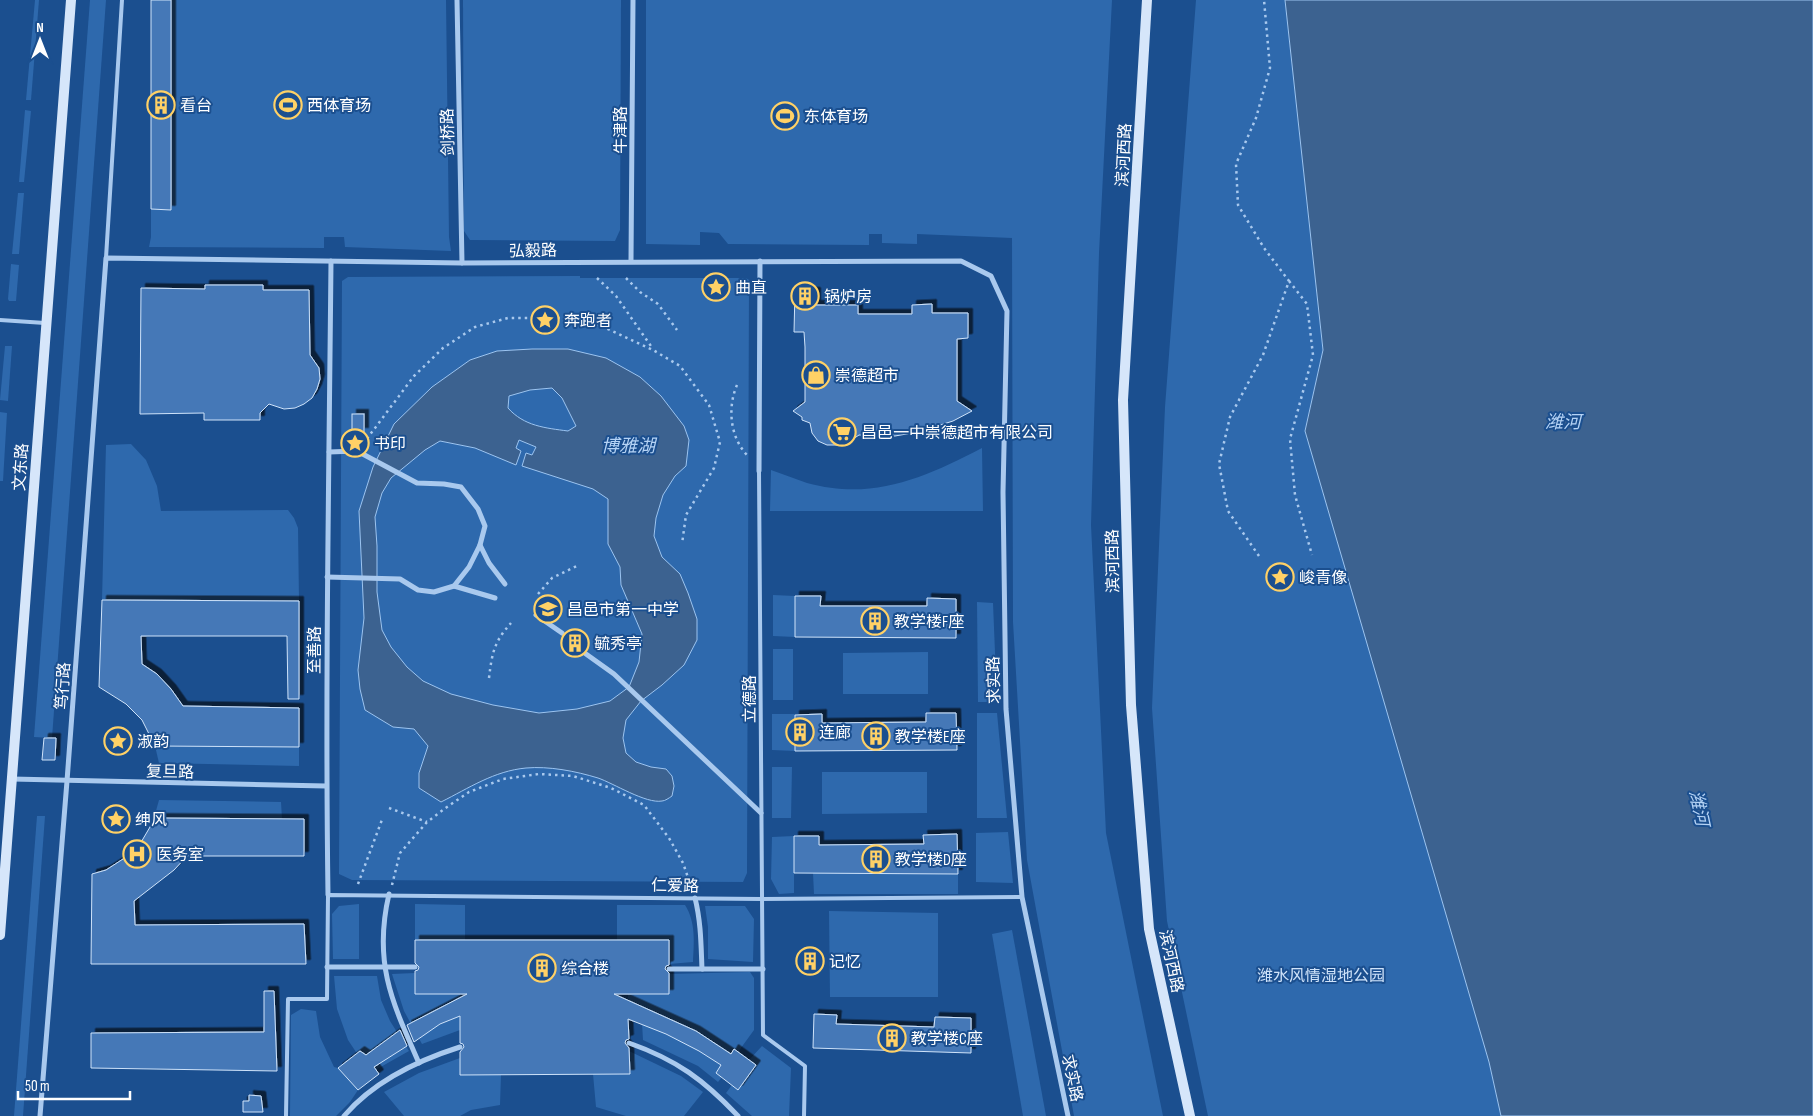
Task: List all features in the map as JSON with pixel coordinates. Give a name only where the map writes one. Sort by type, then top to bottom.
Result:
[{"type":"street","name":"文东路","points":[[0,935],[71,0]]},
{"type":"street","name":"剑桥路","points":[[457,0],[462,263]]},
{"type":"street","name":"牛津路","points":[[631,261],[633,0]]},
{"type":"street","name":"滨河西路","points":[[1147,0],[1124,400],[1131,705],[1149,929],[1190,1116]]},
{"type":"street","name":"弘毅路","points":[[106,258],[462,263],[961,261]]},
{"type":"street","name":"笃行路","points":[[40,1116],[106,258]]},
{"type":"street","name":"至善路","points":[[328,895],[326,786],[331,261]]},
{"type":"street","name":"立德路","points":[[759,469],[760,261]]},
{"type":"street","name":"求实路","points":[[961,261],[991,276],[1008,311],[1003,492],[1006,709],[1022,897],[1068,1116]]},
{"type":"street","points":[[329,452],[357,451],[417,483],[444,484],[460,487],[478,509],[484,526],[480,545],[469,567],[454,586]]},
{"type":"street","points":[[480,545],[489,562],[505,584]]},
{"type":"street","points":[[327,577],[400,579],[418,590],[434,592],[454,586],[495,598]]},
{"type":"street","points":[[536,615],[562,633]]},
{"type":"street","points":[[586,654],[614,674],[761,813]]},
{"type":"street","name":"复旦路","points":[[12,780],[326,786]]},
{"type":"street","points":[[389,894],[384,919],[383,943],[387,982],[394,1007],[419,1063]]},
{"type":"street","points":[[694,898],[699,914],[702,969]]},
{"type":"street","points":[[327,967],[415,967]]},
{"type":"street","points":[[669,970],[763,969]]},
{"type":"street","points":[[629,1043],[671,1060],[691,1073],[715,1092],[738,1116]]},
{"type":"street","points":[[344,1116],[372,1090],[419,1063],[460,1047]]},
{"type":"lane","points":[[106,258],[122,0]]},
{"type":"lane","points":[[0,320],[46,323]]},
{"type":"lane","name":"立德路","points":[[759,469],[763,1035],[805,1066],[804,1116]]},
{"type":"lane","name":"仁爱路","points":[[328,895],[389,894],[762,899],[1022,897]]},
{"type":"lane","name":"至善路","points":[[286,1116],[288,999],[327,999],[328,895]]},
{"type":"path","points":[[1264,0],[1270,68],[1256,118],[1236,164],[1238,204],[1264,248],[1306,304],[1313,355],[1290,439],[1295,496],[1312,554]]},
{"type":"path","points":[[596,278],[616,296],[654,350]]},
{"type":"path","points":[[626,278],[640,292],[658,304],[677,330]]},
{"type":"path","points":[[1260,556],[1228,511],[1219,464],[1230,417],[1263,355],[1289,281]]},
{"type":"path","points":[[357,451],[414,376],[443,348],[475,327],[508,318],[566,318],[595,323],[654,350],[680,366],[709,405],[720,442],[714,468],[686,515],[682,544]]},
{"type":"path","points":[[737,385],[732,397],[731,423],[742,451],[759,469]]},
{"type":"path","points":[[538,594],[552,578],[579,564]]},
{"type":"path","points":[[489,678],[492,655],[500,635],[511,623]]},
{"type":"path","points":[[389,894],[400,853],[428,822],[469,792],[503,780],[539,774],[572,776],[611,788],[644,805],[669,838],[683,864],[694,898]]},
{"type":"path","points":[[389,808],[428,822]]},
{"type":"path","points":[[358,884],[383,817]]},
{"type":"green space","points":[[35,0],[39,0],[31,100],[26,100]]},
{"type":"green space","points":[[90,0],[106,0],[52,738],[34,737]]},
{"type":"green space","name":"西体育场","points":[[171,0],[446,0],[449,237],[451,251],[345,247],[344,237],[324,237],[324,248],[149,247],[151,209],[171,210]]},
{"type":"green space","points":[[463,0],[621,0],[620,230],[615,241],[470,240],[464,231]]},
{"type":"green space","points":[[646,0],[1112,0],[1099,253],[1091,525],[1106,833],[1163,1116],[1074,1116],[1027,860],[1013,622],[1012,238],[917,234],[917,244],[882,243],[882,234],[869,234],[869,245],[728,244],[719,233],[700,232],[700,245],[646,244]]},
{"type":"green space","name":"潍水风情湿地公园","points":[[1196,0],[1285,0],[1323,350],[1305,431],[1479,1016],[1501,1116],[1208,1116],[1167,921],[1152,708],[1165,407]]},
{"type":"green space","points":[[25,110],[31,111],[24,182],[19,182]]},
{"type":"green space","points":[[18,193],[24,193],[19,254],[12,254]]},
{"type":"green space","points":[[11,264],[19,265],[16,301],[9,301],[8,299]]},
{"type":"green space","points":[[580,276],[580,278],[746,278],[749,280],[747,873],[743,882],[352,880],[339,874],[342,281],[348,277]]},
{"type":"green space","points":[[5,346],[12,346],[8,401],[0,400]]},
{"type":"green space","points":[[0,412],[7,413],[3,481],[0,481]]},
{"type":"green space","points":[[131,444],[146,460],[157,486],[161,511],[288,510],[298,528],[299,601],[102,600],[106,445]]},
{"type":"green space","points":[[982,448],[983,511],[770,511],[771,470],[807,483],[831,488],[876,488],[898,484],[919,477]]},
{"type":"green space","points":[[773,595],[795,596],[795,637],[773,636]]},
{"type":"green space","points":[[977,602],[993,603],[997,702],[978,702]]},
{"type":"green space","points":[[773,649],[793,649],[793,700],[773,700]]},
{"type":"green space","points":[[928,652],[928,694],[843,694],[843,653]]},
{"type":"green space","points":[[977,713],[997,713],[1007,818],[977,818]]},
{"type":"green space","points":[[772,714],[795,714],[795,751],[772,750]]},
{"type":"green space","points":[[155,746],[299,747],[299,766],[159,763]]},
{"type":"green space","points":[[772,767],[792,767],[791,818],[772,818]]},
{"type":"green space","points":[[822,772],[927,772],[927,813],[822,814]]},
{"type":"green space","points":[[159,800],[281,802],[282,819],[154,818]]},
{"type":"green space","points":[[37,816],[45,816],[23,1116],[14,1116]]},
{"type":"green space","points":[[1008,832],[1013,883],[976,882],[976,833]]},
{"type":"green space","points":[[794,836],[794,893],[779,894],[771,879],[772,837]]},
{"type":"green space","points":[[813,873],[958,874],[958,894],[814,894]]},
{"type":"green space","points":[[359,904],[359,959],[333,959],[332,914],[339,906]]},
{"type":"green space","points":[[415,904],[465,905],[465,940],[415,940]]},
{"type":"green space","points":[[617,905],[685,905],[693,925],[693,962],[669,964],[669,940],[617,940]]},
{"type":"green space","points":[[705,906],[745,906],[754,919],[753,962],[708,959],[708,927]]},
{"type":"green space","points":[[829,911],[938,913],[938,997],[830,997]]},
{"type":"green space","points":[[1012,930],[1046,1116],[1023,1116],[992,934]]},
{"type":"green space","points":[[750,972],[754,978],[754,1030],[738,1052],[734,1049],[716,1072],[722,1077],[718,1082],[698,1066],[643,1040],[641,1006],[628,1002],[628,994],[669,994],[669,974]]},
{"type":"green space","points":[[415,973],[415,994],[460,994],[460,1030],[422,1044],[404,1011],[392,974]]},
{"type":"green space","points":[[334,976],[377,976],[381,1000],[390,1021],[409,1051],[370,1073],[348,1040],[337,1009]]},
{"type":"green space","points":[[301,1009],[316,1011],[320,1037],[334,1067],[338,1068],[358,1090],[350,1102],[336,1116],[290,1116],[291,1015]]},
{"type":"green space","points":[[762,1046],[791,1068],[789,1116],[752,1116],[726,1093],[732,1085],[738,1090],[756,1066],[749,1060]]},
{"type":"green space","points":[[629,1051],[681,1076],[703,1092],[684,1116],[626,1116],[596,1107],[593,1074],[630,1074]]},
{"type":"green space","points":[[460,1058],[501,1075],[500,1105],[471,1110],[460,1116],[404,1116],[384,1092],[419,1073]]},
{"type":"water","name":"潍河","points":[[1285,0],[1813,0],[1813,1116],[1501,1116],[1489,1062],[1305,431],[1323,350]]},
{"type":"water","name":"博雅湖","points":[[568,349],[606,358],[640,377],[661,396],[684,426],[689,440],[686,466],[675,476],[663,495],[656,518],[654,536],[662,557],[680,574],[688,593],[697,619],[697,640],[684,665],[641,701],[626,720],[623,738],[626,753],[636,762],[666,769],[672,776],[674,786],[672,796],[664,800],[655,801],[647,799],[589,775],[544,768],[526,768],[492,776],[441,802],[419,788],[419,773],[428,746],[414,729],[393,727],[365,710],[358,670],[364,618],[359,511],[373,467],[394,424],[432,387],[470,360],[497,351]],"holes":[[[552,388],[562,398],[576,426],[568,431],[535,425],[521,419],[508,408],[509,396],[530,390]],[[519,440],[536,447],[532,455],[526,453],[522,466],[593,489],[608,499],[608,544],[620,567],[621,585],[642,634],[639,662],[629,687],[610,701],[577,709],[539,713],[493,705],[451,694],[423,681],[407,667],[391,647],[382,630],[377,592],[375,517],[382,493],[391,478],[425,450],[440,441],[475,448],[516,465],[521,451],[516,448]]]},
{"type":"building","name":"看台","points":[[151,0],[171,0],[171,210],[151,209]]},
{"type":"building","points":[[205,285],[263,285],[263,290],[309,290],[310,355],[319,368],[320,379],[312,398],[295,408],[284,409],[269,404],[260,413],[260,420],[204,420],[204,413],[140,414],[141,288],[205,289]]},
{"type":"building","points":[[795,291],[816,292],[816,305],[858,305],[858,314],[912,314],[912,305],[932,304],[932,313],[968,313],[968,338],[957,339],[957,401],[972,411],[953,421],[918,432],[895,436],[859,435],[844,445],[827,445],[818,441],[812,433],[810,423],[802,420],[802,417],[793,411],[805,402],[804,332],[794,332]]},
{"type":"building","points":[[352,414],[364,414],[364,432],[352,432]]},
{"type":"building","name":"教学楼F座","points":[[795,596],[821,596],[820,606],[927,606],[927,598],[956,599],[956,638],[795,637]]},
{"type":"building","points":[[102,600],[299,601],[299,699],[288,699],[287,636],[141,636],[142,664],[157,674],[183,706],[299,708],[299,747],[155,746],[142,720],[126,704],[99,687]]},
{"type":"building","name":"教学楼E座","points":[[926,713],[956,713],[957,750],[795,751],[795,715],[822,714],[822,723],[926,722]]},
{"type":"building","points":[[44,738],[56,738],[55,760],[42,760]]},
{"type":"building","points":[[154,818],[304,819],[304,856],[187,856],[174,870],[134,901],[135,925],[304,924],[306,964],[91,964],[92,874],[106,870],[123,859],[140,844]]},
{"type":"building","name":"教学楼D座","points":[[957,834],[958,874],[794,873],[794,836],[819,836],[819,845],[924,844],[923,835]]},
{"type":"building","points":[[415,940],[669,940],[669,965],[665,969],[669,973],[669,994],[614,994],[696,1031],[731,1054],[734,1049],[756,1065],[738,1090],[716,1073],[721,1065],[666,1034],[628,1019],[629,1039],[625,1043],[629,1048],[630,1074],[460,1075],[460,1052],[464,1047],[460,1043],[460,1016],[440,1024],[414,1042],[407,1025],[467,994],[415,994],[415,971],[419,967],[415,963]]},
{"type":"building","points":[[264,991],[274,991],[277,1071],[91,1068],[91,1033],[264,1032]]},
{"type":"building","name":"教学楼C座","points":[[814,1014],[837,1015],[836,1024],[934,1027],[935,1017],[971,1018],[971,1053],[813,1048]]},
{"type":"building","points":[[400,1030],[407,1046],[374,1067],[379,1074],[358,1090],[338,1068],[360,1051],[366,1055]]},
{"type":"building","points":[[249,1095],[261,1096],[263,1112],[243,1112],[243,1101],[249,1101]]},
{"type":"place","name":"看台","points":[[161,105]]},
{"type":"place","name":"西体育场","points":[[288,105]]},
{"type":"place","name":"东体育场","points":[[785,116]]},
{"type":"place","name":"曲直","points":[[716,287]]},
{"type":"place","name":"锅炉房","points":[[805,296]]},
{"type":"place","name":"奔跑者","points":[[545,320]]},
{"type":"place","name":"崇德超市","points":[[816,375]]},
{"type":"place","name":"昌邑一中崇德超市有限公司","points":[[842,432]]},
{"type":"place","name":"书印","points":[[355,443]]},
{"type":"place","name":"峻青像","points":[[1280,577]]},
{"type":"place","name":"昌邑市第一中学","points":[[548,609]]},
{"type":"place","name":"教学楼F座","points":[[875,621]]},
{"type":"place","name":"毓秀亭","points":[[575,643]]},
{"type":"place","name":"连廊","points":[[800,732]]},
{"type":"place","name":"教学楼E座","points":[[876,736]]},
{"type":"place","name":"淑韵","points":[[118,741]]},
{"type":"place","name":"绅风","points":[[116,819]]},
{"type":"place","name":"医务室","points":[[137,854]]},
{"type":"place","name":"教学楼D座","points":[[876,859]]},
{"type":"place","name":"记忆","points":[[810,961]]},
{"type":"place","name":"综合楼","points":[[542,968]]},
{"type":"place","name":"教学楼C座","points":[[892,1038]]}]
